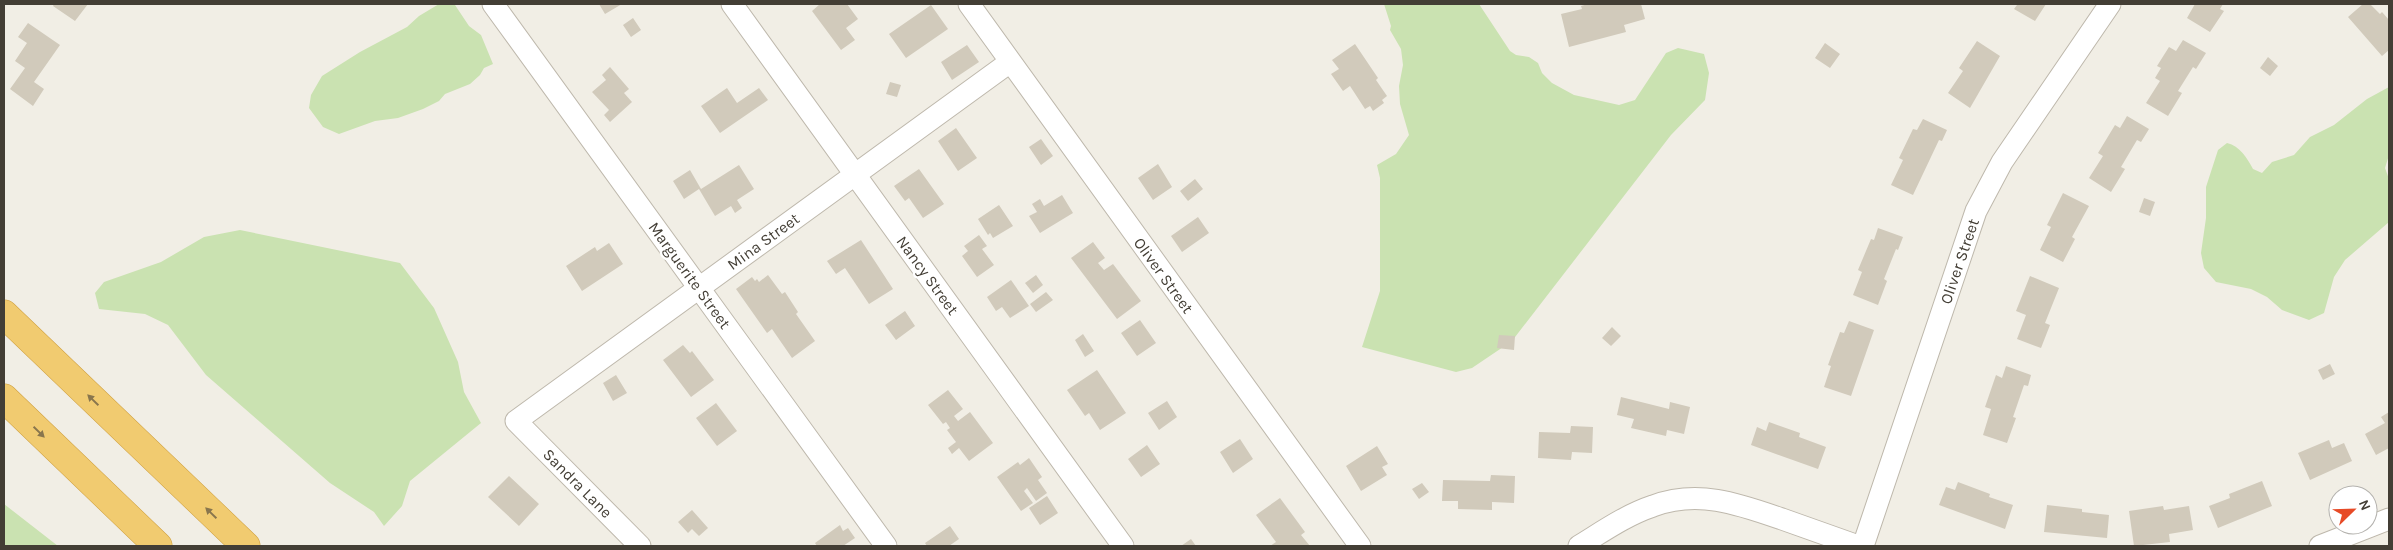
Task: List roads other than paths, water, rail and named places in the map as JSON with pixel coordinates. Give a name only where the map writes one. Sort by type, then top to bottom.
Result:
[{"type":"highway","points":[[4,314],[246,546]]},
{"type":"highway","points":[[4,398],[158,546]]},
{"type":"street","name":"Marguerite Street","points":[[493,4],[886,546]]},
{"type":"street","name":"Nancy Street","points":[[732,4],[1123,546]]},
{"type":"street","name":"Oliver Street","points":[[968,4],[1360,546]]},
{"type":"street","name":"Oliver Street","points":[[1863,546],[1976,211],[2002,162],[2110,4]]},
{"type":"street","name":"Mina Street","points":[[516,421],[1010,62]]},
{"type":"street","name":"Sandra Lane","points":[[516,421],[640,546]]},
{"type":"street","points":[[1579,546],[1625,519],[1652,506],[1682,498],[1696,497],[1740,504],[1858,546]]},
{"type":"street","points":[[2320,546],[2389,519]]}]
